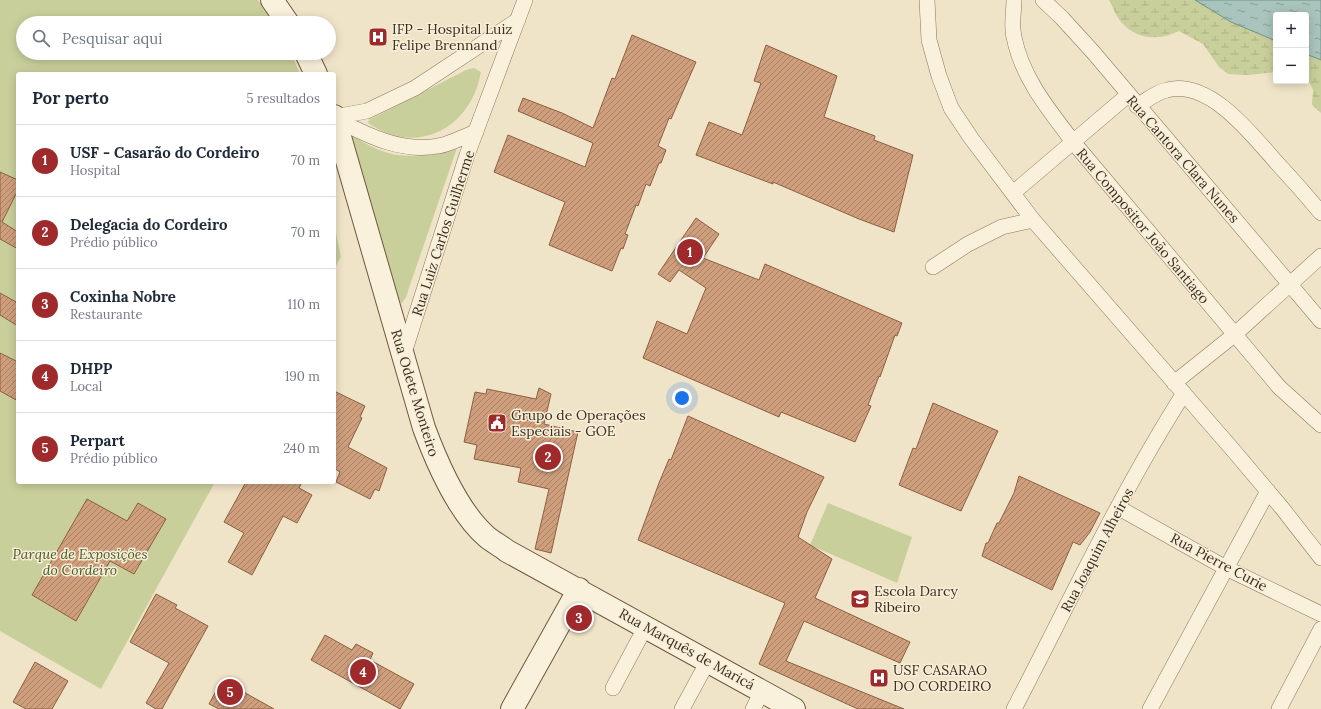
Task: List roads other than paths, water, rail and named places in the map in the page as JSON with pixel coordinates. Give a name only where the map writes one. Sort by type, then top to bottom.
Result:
[{"type":"main road","points":[[272,0],[283,16]]},
{"type":"main road","points":[[309,60],[315,72]]},
{"type":"main road","name":"Rua Odete Monteiro","points":[[336,124],[402,357],[424,428],[437,463],[454,494],[487,537],[507,551],[579,589]]},
{"type":"main road","points":[[512,709],[579,589]]},
{"type":"main road","name":"Rua Marquês de Maricá","points":[[579,589],[708,661],[758,700],[794,709]]},
{"type":"street","points":[[336,118],[367,111],[415,88],[518,20],[525,0]]},
{"type":"street","points":[[927,0],[929,40],[951,108],[971,138],[1033,220],[1104,299],[1268,492],[1321,558]]},
{"type":"street","name":"Rua Compositor João Santiago","points":[[1014,0],[1013,35],[1019,56],[1030,84],[1074,143],[1234,335],[1279,387],[1321,425]]},
{"type":"street","name":"Rua Cantora Clara Nunes","points":[[1043,0],[1083,41],[1321,321]]},
{"type":"street","name":"Rua Luiz Carlos Guilherme","points":[[402,357],[476,132],[518,20]]},
{"type":"street","points":[[1013,193],[1074,143],[1133,100],[1167,90],[1182,89],[1198,93],[1236,117],[1319,208]]},
{"type":"street","points":[[336,119],[379,141],[407,147],[438,146],[476,132]]},
{"type":"street","points":[[933,267],[968,244],[1002,227],[1033,220]]},
{"type":"street","name":"Rua Joaquim Alheiros","points":[[1014,709],[1160,430],[1179,388],[1234,335],[1321,256]]},
{"type":"street","points":[[1150,709],[1268,492]]},
{"type":"street","name":"Rua Pierre Curie","points":[[1119,508],[1226,568],[1321,614]]},
{"type":"street","points":[[613,688],[646,626]]},
{"type":"street","points":[[1279,709],[1321,629]]},
{"type":"street","points":[[682,709],[708,661]]},
{"type":"water","points":[[1195,0],[1321,0],[1321,60],[1309,55],[1309,12],[1273,12],[1273,40],[1231,22]]},
{"type":"place","name":"IFP - Hospital Luiz Felipe Brennand","points":[[378,37]]},
{"type":"place","name":"USF - Casarão do Cordeiro","points":[[690,252]]},
{"type":"place","name":"Grupo de Operações Especiais - GOE","points":[[497,423]]},
{"type":"place","name":"Delegacia do Cordeiro","points":[[548,457]]},
{"type":"place","name":"Escola Darcy Ribeiro","points":[[860,599]]},
{"type":"place","name":"Coxinha Nobre","points":[[579,618]]},
{"type":"place","name":"DHPP","points":[[363,672]]},
{"type":"place","name":"USF CASARAO DO CORDEIRO","points":[[879,678]]},
{"type":"place","name":"Perpart","points":[[230,692]]},
{"type":"park label","name":"Parque de Exposições do Cordeiro","points":[[80,562]]}]
